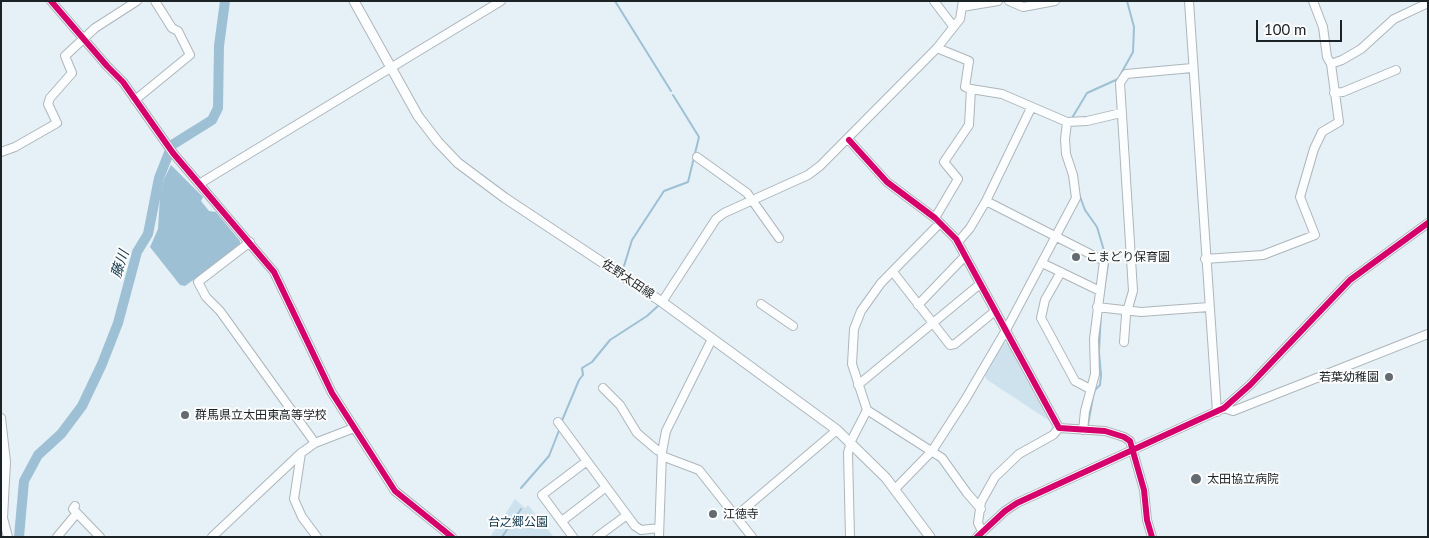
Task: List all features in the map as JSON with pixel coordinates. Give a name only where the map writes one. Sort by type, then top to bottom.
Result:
[{"type":"main road","name":"佐野太田線","points":[[354,1],[424,124],[458,163],[506,198],[662,302],[837,430],[850,441],[895,489],[930,537]]},
{"type":"street","points":[[51,1],[82,39],[123,82],[166,145],[274,272],[324,377],[395,491],[452,537]]},
{"type":"street","points":[[1,152],[15,147],[57,123],[48,101],[72,73],[65,56],[95,28],[137,1]]},
{"type":"street","points":[[135,100],[190,55],[178,31],[172,28],[156,1]]},
{"type":"street","points":[[199,184],[501,1]]},
{"type":"street","points":[[934,1],[953,26]]},
{"type":"street","points":[[662,302],[716,219],[753,199],[808,175],[849,140],[937,48],[960,19],[962,4],[998,1]]},
{"type":"street","points":[[1009,1],[1023,7],[1055,1]]},
{"type":"street","points":[[1188,1],[1209,306],[1221,410]]},
{"type":"street","points":[[1206,259],[1263,256],[1315,235],[1300,197],[1314,149],[1322,132],[1339,122],[1331,64],[1327,57],[1323,27],[1313,1]]},
{"type":"street","points":[[1331,64],[1361,49],[1394,19],[1428,3]]},
{"type":"street","points":[[937,48],[969,61],[965,87],[1002,94],[1031,108],[1068,122],[1087,121],[1121,113]]},
{"type":"street","points":[[1124,342],[1126,315],[1129,311],[1133,291],[1119,89],[1126,74],[1192,68]]},
{"type":"street","points":[[1334,93],[1343,92],[1396,70]]},
{"type":"street","points":[[971,89],[969,125],[944,162],[958,179],[937,221],[878,287],[855,321],[852,364],[867,410],[947,462],[962,488],[981,509]]},
{"type":"street","points":[[958,242],[970,228],[986,201],[1031,108]]},
{"type":"street","points":[[895,489],[932,452],[981,375],[1076,198],[1073,175],[1066,154],[1065,138],[1068,122]]},
{"type":"street","points":[[849,140],[887,182],[937,221],[958,242],[1059,428]]},
{"type":"street","points":[[697,157],[753,199],[779,238]]},
{"type":"street","points":[[986,201],[1054,237],[1102,259],[1105,266],[1097,307],[1094,340],[1095,374],[1090,389],[1083,430]]},
{"type":"street","points":[[1059,428],[1053,435],[1018,454],[995,477],[983,498],[978,523],[980,534],[1017,503],[1221,410],[1250,385],[1350,280],[1428,223]]},
{"type":"street","points":[[250,242],[198,282],[206,297],[220,311],[315,443]]},
{"type":"street","points":[[918,305],[964,253]]},
{"type":"street","points":[[1042,263],[1100,291]]},
{"type":"street","points":[[893,272],[948,343],[953,345],[995,310]]},
{"type":"street","points":[[1061,272],[1045,300],[1041,318],[1075,381],[1090,389]]},
{"type":"street","points":[[858,385],[980,284]]},
{"type":"street","points":[[761,304],[793,326]]},
{"type":"street","points":[[1097,307],[1129,311],[1209,306]]},
{"type":"street","points":[[1221,410],[1233,411],[1428,334]]},
{"type":"street","points":[[658,537],[662,454],[666,430],[712,339]]},
{"type":"street","points":[[603,388],[620,406],[637,433],[656,450],[699,470],[752,537]]},
{"type":"street","points":[[850,537],[848,453],[850,441],[867,410]]},
{"type":"street","points":[[1,418],[6,462],[3,493],[3,529],[8,537]]},
{"type":"street","points":[[560,424],[627,515],[641,530],[659,528]]},
{"type":"street","points":[[212,537],[301,453],[315,443],[354,428]]},
{"type":"street","points":[[1059,428],[1105,431],[1130,441],[1145,496],[1147,520],[1152,537]]},
{"type":"street","points":[[736,516],[837,430]]},
{"type":"street","points":[[301,453],[294,499],[302,517],[316,537]]},
{"type":"street","points":[[573,537],[542,495],[587,461]]},
{"type":"street","points":[[562,521],[606,487]]},
{"type":"street","points":[[57,537],[76,509],[100,537]]},
{"type":"street","points":[[597,537],[627,515]]},
{"type":"green space","points":[[1003,343],[1008,343],[1051,422],[986,379],[985,375]]},
{"type":"green space","name":"台之郷公園","points":[[515,499],[525,508],[528,505],[554,537],[490,537]]},
{"type":"water","points":[[171,165],[203,197],[201,201],[209,211],[216,212],[240,241],[240,246],[185,286],[180,285],[150,247],[158,229],[160,196],[164,179]]},
{"type":"waterway","name":"藤川","points":[[19,537],[24,481],[38,455],[61,434],[82,406],[102,364],[118,323],[137,252],[148,234],[159,178],[172,145],[212,120],[218,108],[219,46],[225,1]]},
{"type":"waterway","points":[[615,1],[671,91]]},
{"type":"waterway","points":[[1072,118],[1087,93],[1118,79],[1133,52],[1134,27],[1127,1]]},
{"type":"waterway","points":[[624,266],[632,240],[664,191],[688,182],[699,137],[673,95]]},
{"type":"waterway","name":"藤川","points":[[165,160],[168,163]]},
{"type":"waterway","points":[[1079,194],[1085,210],[1097,227],[1108,264],[1102,302]]},
{"type":"waterway","points":[[561,423],[579,380],[583,375],[582,368],[592,362],[610,340],[647,316],[659,305],[624,282]]},
{"type":"waterway","points":[[1088,425],[1095,390],[1100,385],[1101,311]]},
{"type":"waterway","points":[[521,488],[549,456],[560,428]]},
{"type":"waterway","points":[[502,537],[521,509]]},
{"type":"cycle path","points":[[51,1],[123,82],[173,153],[274,272],[332,393],[395,491],[452,537]]},
{"type":"cycle path","points":[[849,140],[887,182],[935,218],[956,239],[1059,428],[1105,431],[1130,441],[1144,490],[1147,520],[1152,537]]},
{"type":"cycle path","points":[[977,537],[1005,511],[1017,503],[1224,408],[1250,385],[1350,280],[1428,223]]},
{"type":"place","name":"こまどり保育園","points":[[1076,257]]},
{"type":"place","name":"若葉幼稚園","points":[[1389,377]]},
{"type":"place","name":"群馬県立太田東高等学校","points":[[185,415]]},
{"type":"place","name":"太田協立病院","points":[[1196,479]]},
{"type":"place","name":"江徳寺","points":[[713,514]]}]
